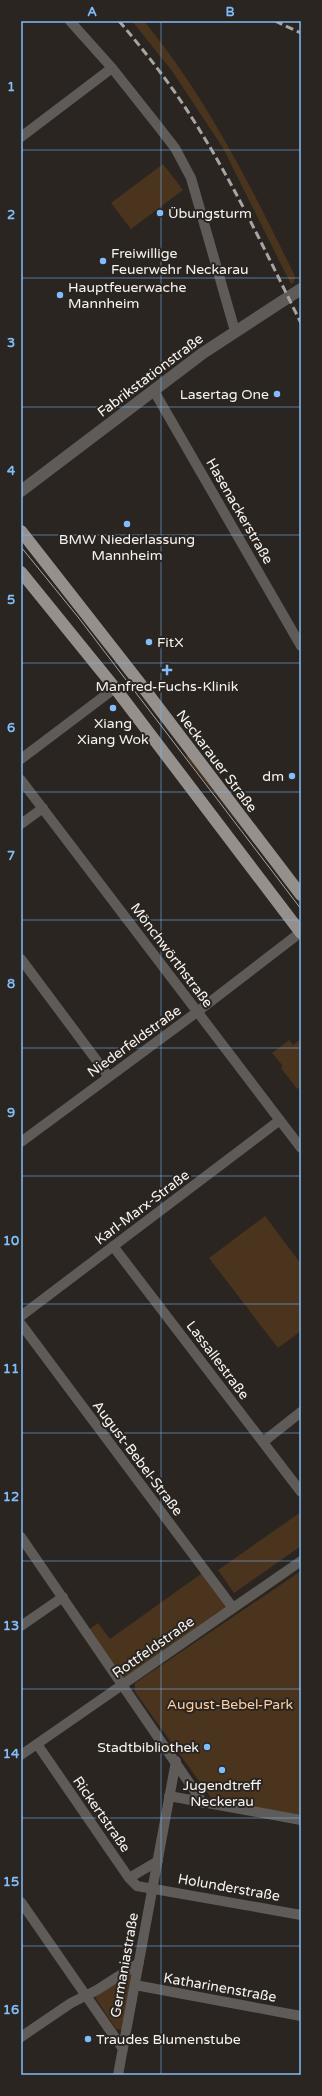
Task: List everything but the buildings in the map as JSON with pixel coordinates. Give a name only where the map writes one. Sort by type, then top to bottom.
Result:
[{"type":"main road","name":"Neckarauer Straße","points":[[21,531],[139,682],[301,895]]},
{"type":"main road","points":[[21,572],[115,688],[301,932]]},
{"type":"street","points":[[70,21],[112,68],[175,148],[191,178],[235,331]]},
{"type":"street","points":[[21,137],[112,68]]},
{"type":"street","name":"Fabrikstationstraße","points":[[21,491],[203,353],[301,289]]},
{"type":"street","name":"Hasenackerstraße","points":[[154,391],[301,646]]},
{"type":"street","points":[[21,759],[115,688]]},
{"type":"street","name":"Mönchwörthstraße","points":[[21,780],[301,1148]]},
{"type":"street","points":[[21,824],[42,808]]},
{"type":"street","name":"Niederfeldstraße","points":[[21,1142],[197,1012],[301,932]]},
{"type":"street","points":[[21,959],[109,1076]]},
{"type":"street","name":"Karl-Marx-Straße","points":[[21,1316],[280,1120]]},
{"type":"street","name":"Lassallestraße","points":[[113,1246],[301,1492]]},
{"type":"street","name":"August-Bebel-Straße","points":[[21,1324],[234,1608]]},
{"type":"street","points":[[263,1442],[301,1412]]},
{"type":"street","points":[[21,1537],[124,1684],[204,1803]]},
{"type":"street","name":"Rottfeldstraße","points":[[21,1755],[301,1560]]},
{"type":"street","points":[[21,1626],[63,1597]]},
{"type":"street","name":"Rickertstraße","points":[[37,1744],[129,1878],[136,1886],[153,1888]]},
{"type":"street","name":"Germaniastraße","points":[[118,2075],[176,1761]]},
{"type":"street","points":[[169,1796],[301,1820]]},
{"type":"street","points":[[129,1878],[158,1861]]},
{"type":"street","name":"Holunderstraße","points":[[153,1888],[301,1914]]},
{"type":"street","points":[[21,1902],[123,2049]]},
{"type":"street","points":[[21,2038],[71,2003],[86,1996],[139,1963]]},
{"type":"street","name":"Katharinenstraße","points":[[135,1985],[301,2016]]},
{"type":"green space","points":[[132,21],[144,21],[167,51],[208,112],[245,177],[295,276],[294,282],[291,284],[223,148],[172,71]]},
{"type":"green space","points":[[163,164],[183,190],[131,229],[111,203]]},
{"type":"green space","points":[[188,755],[268,861],[186,757]]},
{"type":"green space","points":[[301,1039],[301,1086],[297,1089],[281,1068],[283,1066],[272,1053],[289,1040],[293,1045]]},
{"type":"green space","points":[[265,1216],[301,1264],[301,1331],[278,1348],[209,1258]]},
{"type":"green space","points":[[301,1512],[301,1546],[234,1593],[218,1570]]},
{"type":"green space","points":[[205,1571],[233,1608],[124,1684],[87,1631],[98,1623],[110,1639]]},
{"type":"green space","name":"August-Bebel-Park","points":[[301,1571],[301,1815],[212,1799],[135,1692],[135,1683]]},
{"type":"green space","points":[[132,1973],[122,2030],[116,2029],[95,1997]]},
{"type":"tram line","points":[[21,547],[78,617],[301,909]]},
{"type":"railway","points":[[119,21],[163,76],[183,104],[216,157],[241,203],[301,323]]},
{"type":"railway","points":[[275,21],[301,33]]},
{"type":"place","name":"Übungsturm","points":[[160,213]]},
{"type":"place","name":"Freiwillige Feuerwehr Neckarau","points":[[103,261]]},
{"type":"place","name":"Hauptfeuerwache Mannheim","points":[[60,295]]},
{"type":"place","name":"Lasertag One","points":[[277,394]]},
{"type":"place","name":"BMW Niederlassung Mannheim","points":[[127,524]]},
{"type":"place","name":"FitX","points":[[149,642]]},
{"type":"place","name":"Manfred-Fuchs-Klinik","points":[[167,670]]},
{"type":"place","name":"Xiang Xiang Wok","points":[[113,708]]},
{"type":"place","name":"dm","points":[[292,776]]},
{"type":"place","name":"Stadtbibliothek","points":[[207,1747]]},
{"type":"place","name":"Jugendtreff Neckerau","points":[[222,1770]]},
{"type":"place","name":"Traudes Blumenstube","points":[[88,2039]]}]
